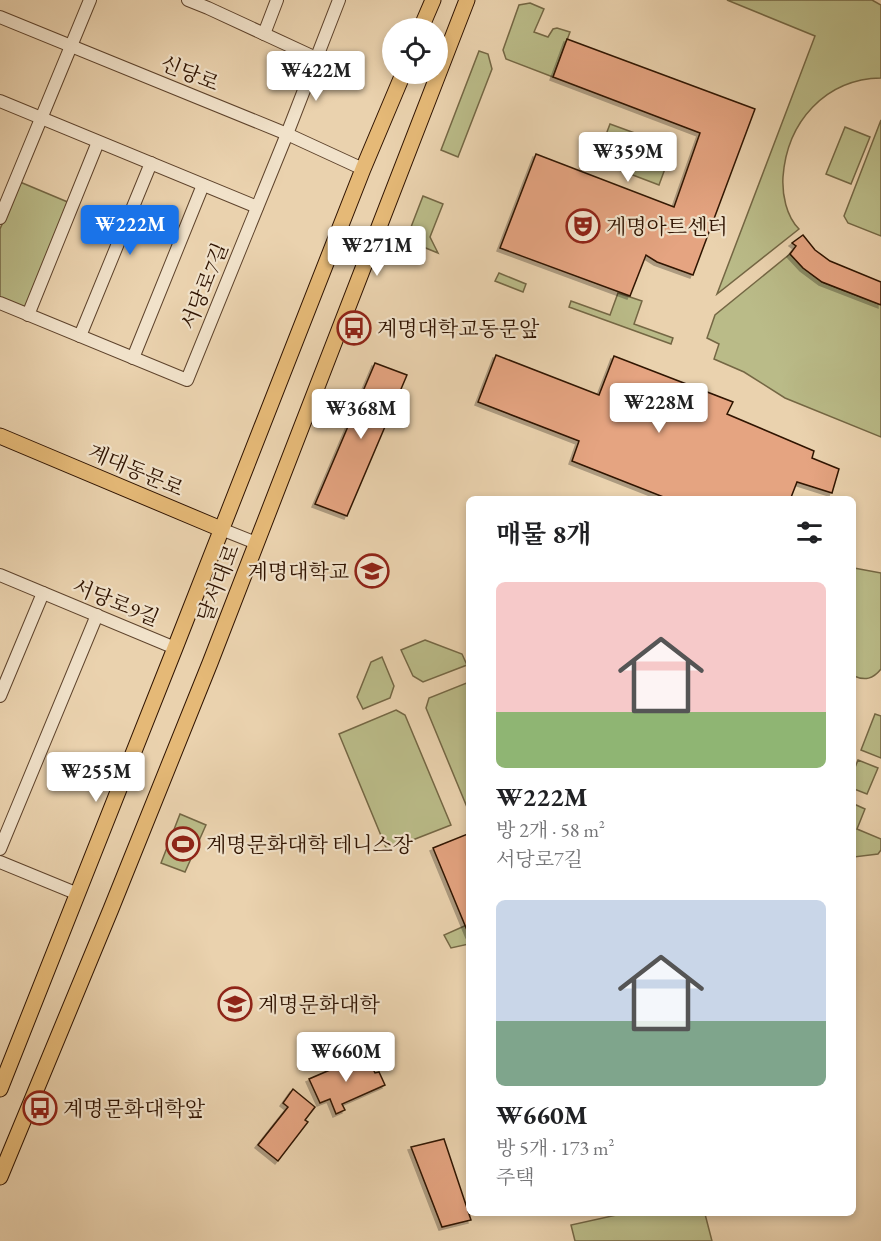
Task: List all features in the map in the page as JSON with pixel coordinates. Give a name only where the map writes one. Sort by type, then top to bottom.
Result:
[{"type":"main road","points":[[425,18],[433,0]]},
{"type":"main road","name":"달서대로","points":[[0,1177],[116,898],[210,663],[467,0]]},
{"type":"main road","name":"달서대로","points":[[0,1089],[176,648],[363,169],[399,84]]},
{"type":"main road","name":"계대동문로","points":[[0,436],[221,529]]},
{"type":"street","points":[[0,218],[90,0]]},
{"type":"street","points":[[188,0],[210,4],[264,34],[316,58]]},
{"type":"street","points":[[264,34],[277,0]]},
{"type":"street","points":[[0,101],[257,207],[339,0]]},
{"type":"street","name":"신당로","points":[[0,17],[287,134],[363,169]]},
{"type":"street","points":[[27,315],[98,142]]},
{"type":"street","points":[[80,336],[151,163]]},
{"type":"street","name":"서당로7길","points":[[132,358],[203,185]]},
{"type":"street","name":"서당로7길","points":[[0,303],[187,380],[257,207]]},
{"type":"street","name":"계대동문로","points":[[221,529],[255,543]]},
{"type":"street","name":"서당로9길","points":[[0,575],[176,648]]},
{"type":"street","name":"서당로9길","points":[[0,696],[42,593]]},
{"type":"street","points":[[0,849],[97,615]]},
{"type":"street","points":[[0,862],[78,894]]},
{"type":"green space","points":[[727,0],[872,0],[881,5],[881,78],[861,80],[826,95],[801,122],[792,138],[783,177],[784,197],[788,211],[799,229],[717,294],[815,36]]},
{"type":"green space","points":[[530,3],[544,9],[534,32],[548,37],[553,29],[557,28],[570,32],[553,77],[506,59],[503,50],[519,5]]},
{"type":"green space","points":[[479,51],[488,54],[492,69],[458,157],[441,150]]},
{"type":"green space","points":[[881,120],[881,236],[848,223],[844,216]]},
{"type":"green space","points":[[610,124],[673,147],[659,185],[596,161]]},
{"type":"green space","points":[[845,127],[870,137],[851,184],[826,174]]},
{"type":"green space","points":[[20,182],[70,203],[26,310],[0,300],[0,229]]},
{"type":"green space","points":[[423,196],[443,204],[430,237],[438,253],[406,240]]},
{"type":"green space","points":[[790,254],[803,268],[822,282],[881,305],[881,437],[785,398],[744,372],[714,359],[719,344],[707,338],[715,315]]},
{"type":"green space","points":[[499,273],[526,284],[523,292],[495,281]]},
{"type":"green space","points":[[618,293],[642,301],[634,324],[673,338],[671,344],[569,307],[571,301],[610,315]]},
{"type":"green space","points":[[856,568],[881,573],[881,669],[872,677],[856,676]]},
{"type":"green space","points":[[425,640],[462,654],[466,665],[423,682],[413,676],[401,650]]},
{"type":"green space","points":[[382,657],[394,686],[390,698],[363,709],[357,697],[371,662]]},
{"type":"green space","points":[[466,683],[466,805],[426,708],[429,698]]},
{"type":"green space","points":[[396,710],[405,715],[451,825],[387,850],[339,734]]},
{"type":"green space","points":[[875,714],[881,716],[881,758],[861,750]]},
{"type":"green space","points":[[858,760],[878,768],[867,794],[856,790]]},
{"type":"green space","points":[[856,805],[865,809],[857,829],[881,839],[881,850],[878,854],[856,857]]},
{"type":"green space","name":"계명문화대학 테니스장","points":[[180,814],[206,825],[185,872],[161,863]]},
{"type":"green space","points":[[466,925],[466,945],[451,948],[444,935]]},
{"type":"green space","points":[[612,1216],[706,1216],[712,1241],[575,1241],[571,1225]]},
{"type":"building","points":[[567,39],[755,109],[693,275],[657,262],[646,255],[630,296],[500,248],[536,154],[674,207],[700,133],[553,77]]},
{"type":"building","points":[[803,235],[815,250],[830,261],[881,282],[881,305],[822,282],[803,268],[790,254],[796,246],[792,243]]},
{"type":"building","points":[[496,355],[599,395],[614,356],[733,402],[727,414],[814,451],[812,458],[839,469],[832,493],[797,482],[792,496],[661,496],[572,461],[579,441],[478,402]]},
{"type":"building","points":[[375,363],[407,375],[347,516],[315,504]]},
{"type":"building","points":[[466,835],[466,928],[433,848]]},
{"type":"building","points":[[360,1057],[364,1066],[370,1063],[375,1073],[379,1072],[385,1085],[342,1104],[345,1110],[336,1114],[330,1099],[320,1103],[309,1079]]},
{"type":"building","points":[[293,1089],[315,1107],[305,1120],[308,1122],[278,1161],[258,1145],[288,1107],[283,1103]]},
{"type":"building","points":[[444,1139],[466,1205],[466,1216],[470,1216],[471,1220],[442,1227],[411,1147]]},
{"type":"place","name":"게명아트센터","points":[[583,226]]},
{"type":"place","name":"계명대학교동문앞","points":[[354,328]]},
{"type":"place","name":"계명대학교","points":[[372,571]]},
{"type":"place","name":"계명문화대학 테니스장","points":[[183,844]]},
{"type":"place","name":"계명문화대학","points":[[235,1004]]},
{"type":"place","name":"계명문화대학앞","points":[[40,1108]]}]
